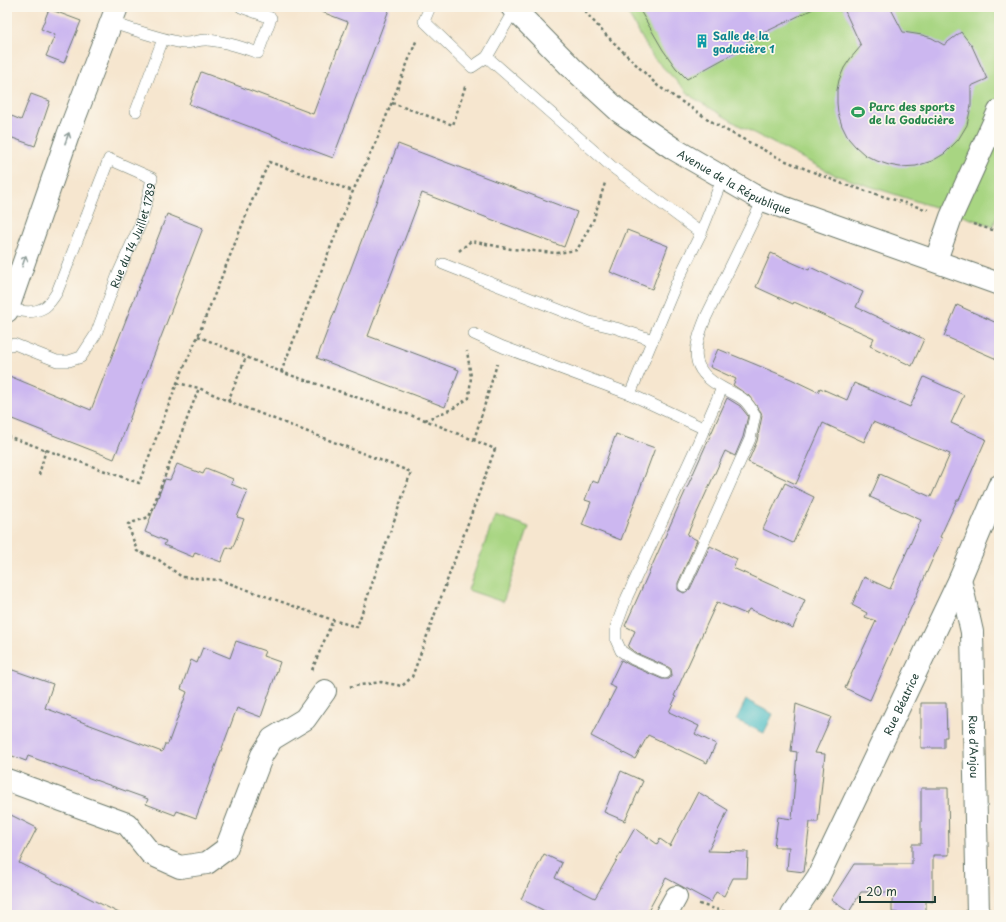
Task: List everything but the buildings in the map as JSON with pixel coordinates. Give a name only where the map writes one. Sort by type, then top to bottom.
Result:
[{"type":"street","name":"Avenue de la République","points":[[513,8],[620,112],[674,149],[762,200],[890,246],[936,260],[999,284]]},
{"type":"street","name":"Rue du 14 Juillet 1789","points":[[8,309],[68,135],[114,15]]},
{"type":"street","points":[[936,260],[951,217],[999,111]]},
{"type":"street","name":"Rue Béatrice","points":[[792,915],[818,877],[960,579],[999,486]]},
{"type":"street","name":"Rue d'Anjou","points":[[960,579],[972,632],[978,915]]},
{"type":"street","points":[[7,780],[127,824],[151,854],[180,867],[207,863],[226,849],[262,755],[272,739],[305,719],[325,691]]},
{"type":"lane","name":"Rue du 14 Juillet 1789","points":[[114,15],[163,39],[186,43],[196,40],[207,40],[237,45],[258,53],[271,18],[241,7]]},
{"type":"lane","points":[[430,7],[424,21],[472,67],[487,57],[513,8]]},
{"type":"lane","points":[[136,111],[163,39]]},
{"type":"lane","points":[[487,57],[611,166],[702,233]]},
{"type":"lane","name":"Rue du 14 Juillet 1789","points":[[7,346],[14,344],[57,361],[69,361],[81,357],[96,334],[118,274],[140,224],[152,178],[109,159],[57,292],[46,307],[32,312],[8,309]]},
{"type":"lane","points":[[630,394],[676,284],[702,233],[723,177]]},
{"type":"lane","points":[[684,586],[750,440],[755,415],[748,403],[738,395],[722,388],[701,372],[697,361],[696,347],[706,317],[762,200]]},
{"type":"lane","points":[[443,264],[590,322],[616,328],[653,340]]},
{"type":"lane","points":[[474,334],[502,347],[630,394],[705,429]]},
{"type":"lane","points":[[665,673],[632,660],[621,651],[616,640],[616,627],[627,597],[705,429],[722,388]]},
{"type":"path","points":[[581,7],[604,33],[658,86],[720,127],[781,159],[843,184],[999,232]]},
{"type":"path","points":[[281,372],[353,191],[378,137],[424,21]]},
{"type":"path","points":[[392,103],[453,124],[472,67]]},
{"type":"path","points":[[7,436],[139,483],[177,383],[198,336],[269,162],[353,191]]},
{"type":"path","points":[[443,264],[471,241],[511,249],[557,253],[577,250],[593,221],[611,166]]},
{"type":"path","points":[[425,420],[452,410],[469,398],[471,377],[467,352],[474,334]]},
{"type":"path","points":[[198,336],[281,372],[425,420],[495,449],[412,677],[402,686],[381,682],[325,691],[312,672],[334,620]]},
{"type":"path","points":[[474,440],[502,347]]},
{"type":"path","points":[[228,401],[246,357]]},
{"type":"path","points":[[177,383],[199,388],[228,401],[411,472],[357,626],[334,620],[220,580],[182,577],[159,560],[136,551],[128,524],[149,517],[199,388]]},
{"type":"path","points":[[39,475],[46,450]]},
{"type":"path","points":[[671,906],[735,915]]},
{"type":"green space","name":"Parc des sports de la Goducière","points":[[624,7],[999,7],[999,212],[993,226],[835,175],[742,127],[692,97],[653,57]]},
{"type":"green space","points":[[495,515],[529,527],[503,602],[468,590]]},
{"type":"water","points":[[746,700],[773,714],[764,733],[736,720]]},
{"type":"place","name":"Salle de la goducière 1","points":[[702,41]]},
{"type":"place","name":"Parc des sports de la Goducière","points":[[858,112]]}]
